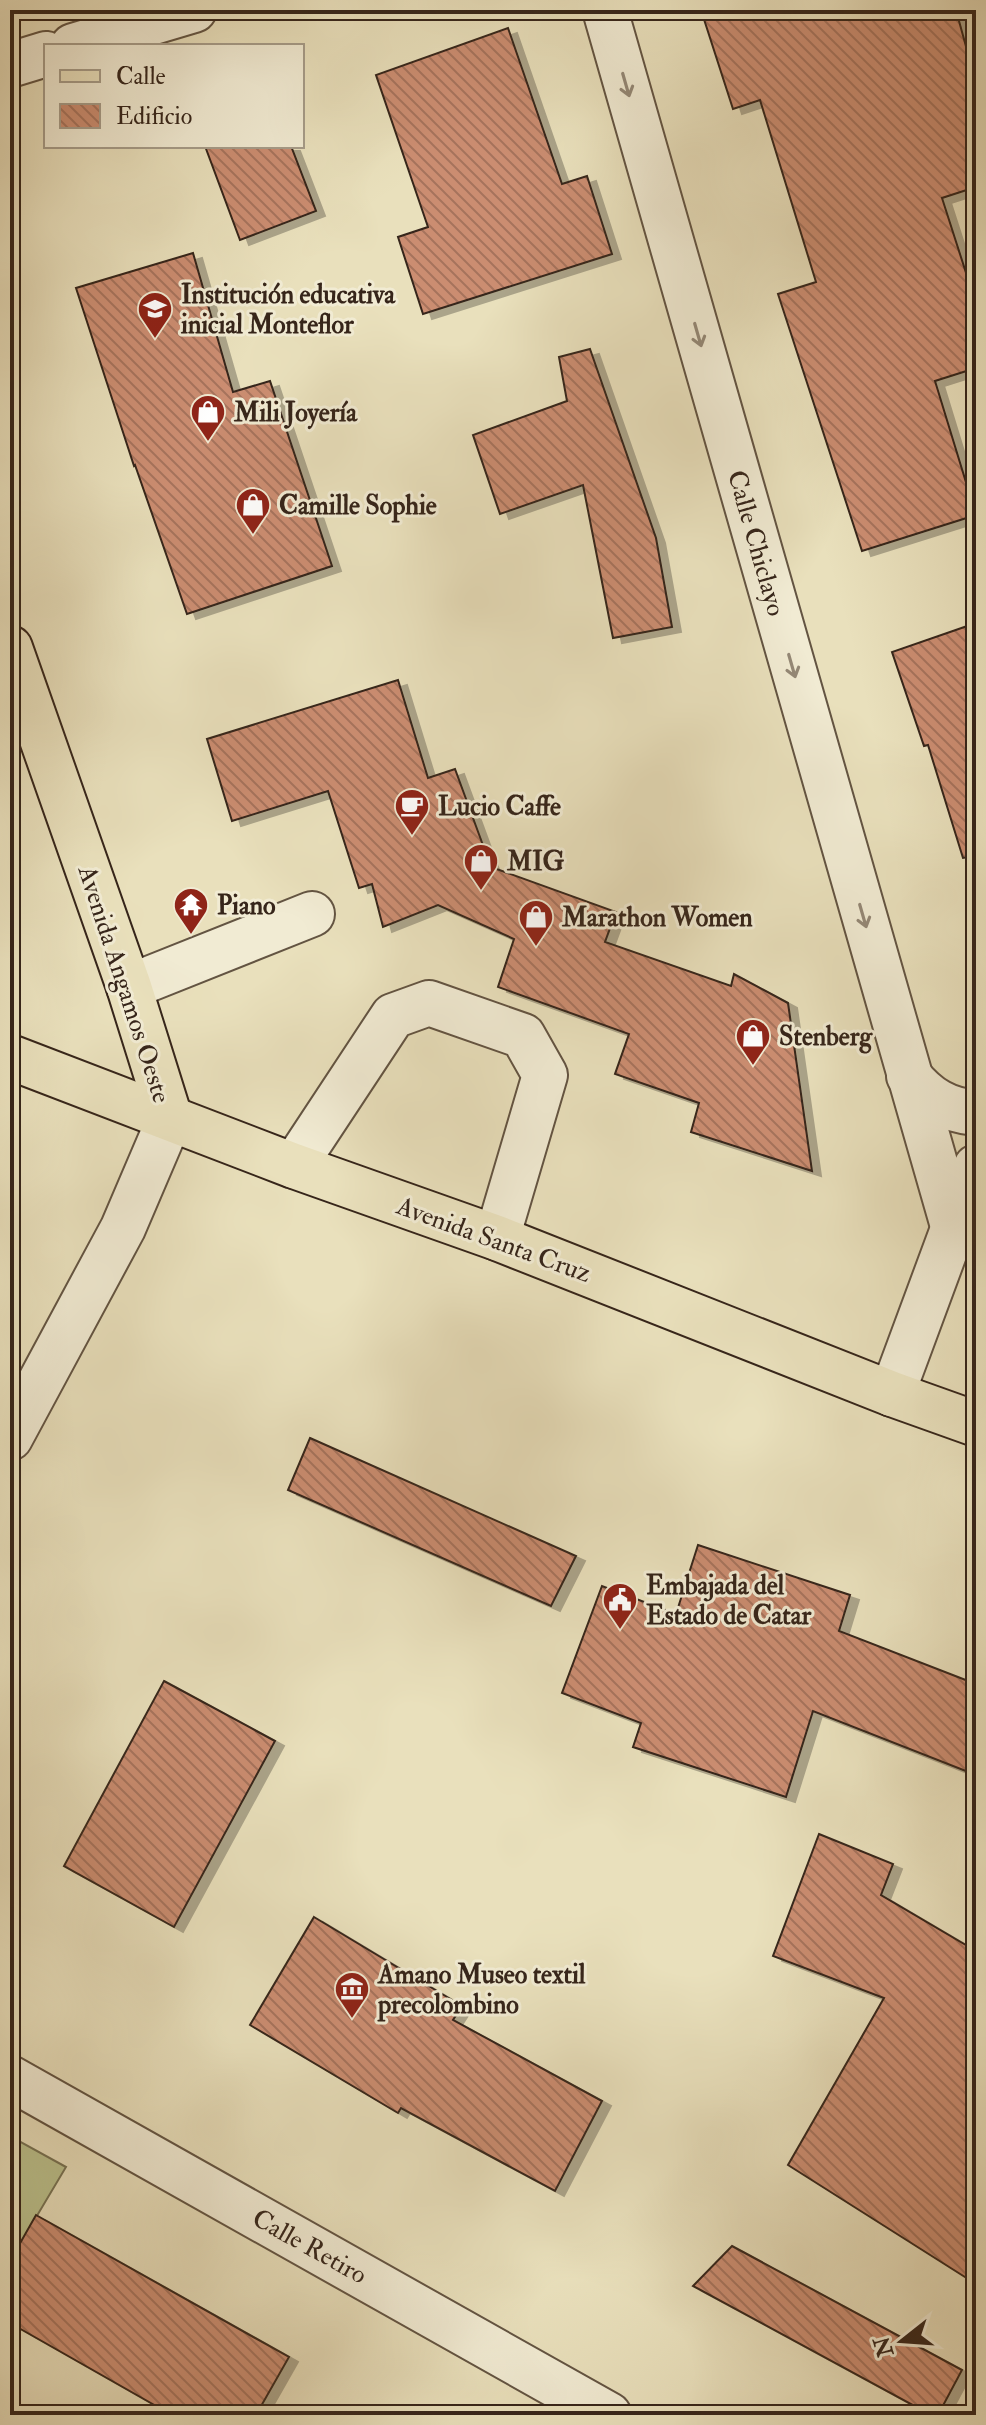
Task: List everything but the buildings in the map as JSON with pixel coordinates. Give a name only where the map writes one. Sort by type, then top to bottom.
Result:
[{"type":"main road","name":"Avenida Angamos Oeste","points":[[10,648],[129,987],[170,1118]]},
{"type":"main road","name":"Avenida Santa Cruz","points":[[10,1057],[294,1166],[497,1238],[892,1394],[976,1424]]},
{"type":"street","points":[[80,44],[194,10]]},
{"type":"street","name":"Calle Chiclayo","points":[[605,10],[953,1226]]},
{"type":"street","points":[[10,65],[44,55]]},
{"type":"street","points":[[129,987],[312,914]]},
{"type":"street","points":[[294,1166],[393,1016],[429,1003],[442,1007],[523,1036],[545,1075],[497,1238]]},
{"type":"street","name":"Calle Chiclayo","points":[[909,1076],[922,1092],[938,1104],[976,1113]]},
{"type":"street","name":"Avenida Angamos Oeste","points":[[10,1438],[123,1228],[170,1118]]},
{"type":"street","points":[[892,1394],[976,1167]]},
{"type":"street","name":"Calle Retiro","points":[[10,2078],[609,2415]]},
{"type":"green space","points":[[10,2136],[66,2167],[16,2251],[10,2248]]},
{"type":"place","name":"Institución educativa inicial Monteflor","points":[[155,340]]},
{"type":"place","name":"Mili Joyería","points":[[208,443]]},
{"type":"place","name":"Camille Sophie","points":[[253,536]]},
{"type":"place","name":"Lucio Caffe","points":[[412,837]]},
{"type":"place","name":"MIG","points":[[481,892]]},
{"type":"place","name":"Piano","points":[[191,936]]},
{"type":"place","name":"Marathon Women","points":[[536,948]]},
{"type":"place","name":"Stenberg","points":[[753,1067]]},
{"type":"place","name":"Embajada del Estado de Catar","points":[[620,1631]]},
{"type":"place","name":"Amano Museo textil precolombino","points":[[352,2020]]}]
